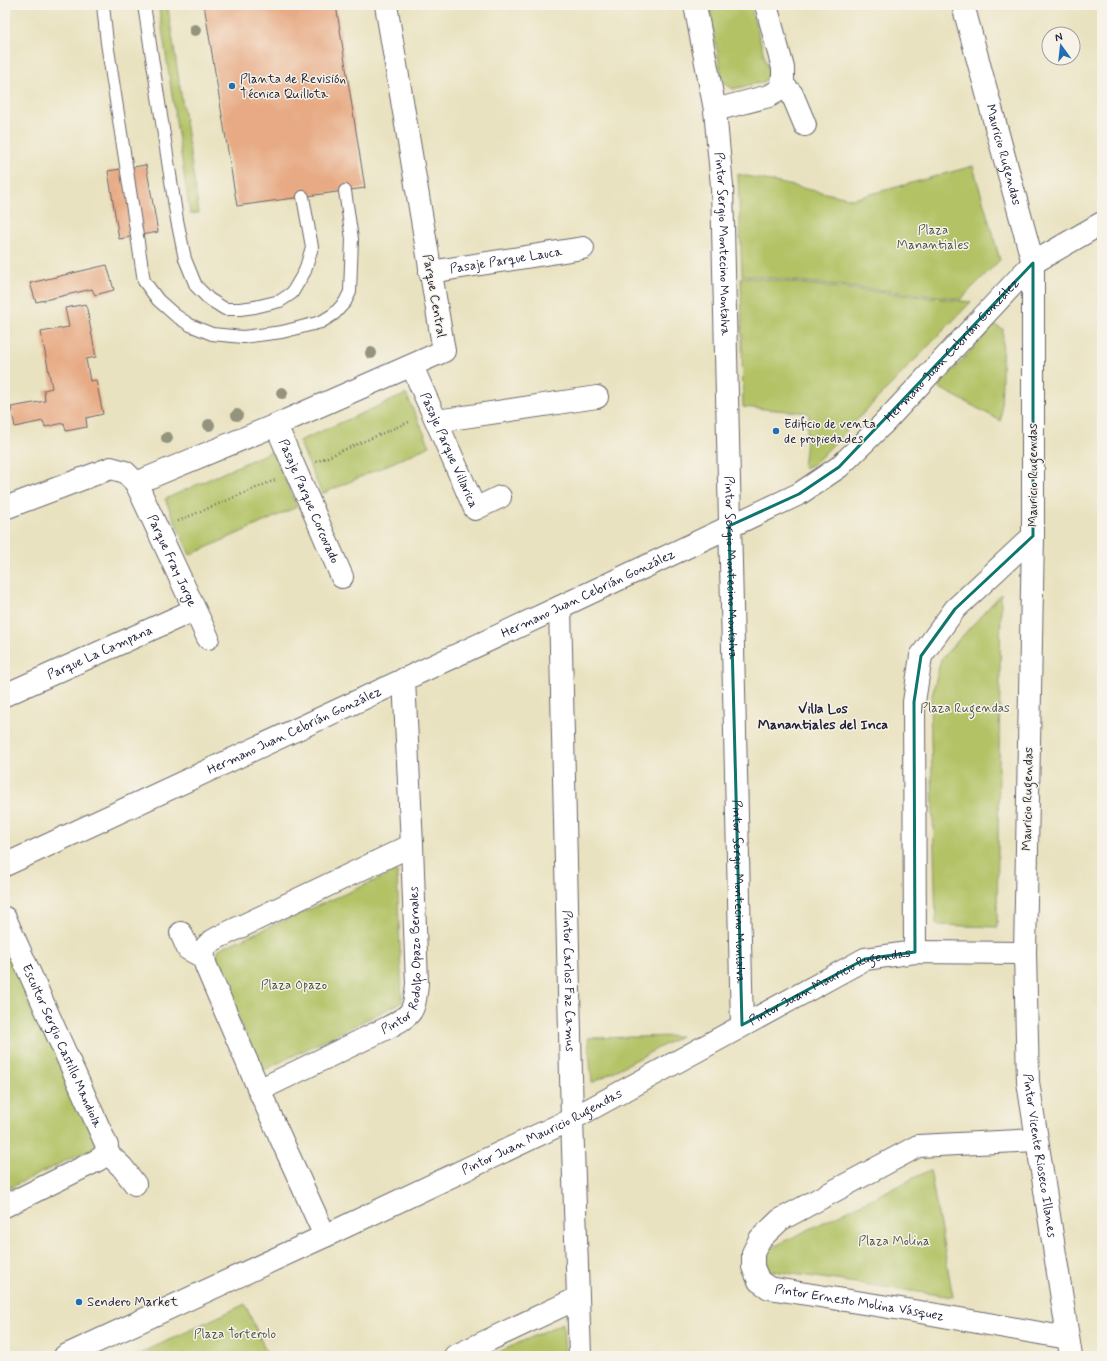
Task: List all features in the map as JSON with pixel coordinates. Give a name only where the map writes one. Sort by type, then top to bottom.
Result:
[{"type":"street","name":"Parque Central","points":[[136,482],[276,425],[444,351],[386,5]]},
{"type":"street","name":"Pintor Sergio Montecino Montalva","points":[[695,5],[715,110],[722,186],[742,1026]]},
{"type":"street","points":[[715,110],[769,96],[778,91],[783,85],[783,68],[766,5]]},
{"type":"street","name":"Mauricio Rugendas","points":[[964,5],[1032,263],[1033,536],[1025,953]]},
{"type":"street","points":[[783,85],[792,94],[806,125]]},
{"type":"street","name":"Hermano Juan Cebrián González","points":[[5,865],[560,607],[799,494],[839,467],[883,424],[1032,263],[1102,223]]},
{"type":"street","name":"Pasaje Parque Lauca","points":[[430,272],[583,248]]},
{"type":"street","name":"Pasaje Parque Villarica","points":[[412,366],[475,509],[500,497]]},
{"type":"street","points":[[435,416],[597,397]]},
{"type":"street","name":"Pasaje Parque Corcovado","points":[[276,425],[342,577]]},
{"type":"street","points":[[5,508],[111,468],[125,472],[136,482]]},
{"type":"street","name":"Parque Fray Jorge","points":[[136,482],[208,638]]},
{"type":"street","points":[[915,952],[914,702],[921,656],[955,609],[1033,536]]},
{"type":"street","name":"Pintor Carlos Faz Camus","points":[[560,607],[572,1119],[580,1356]]},
{"type":"street","name":"Parque La Campana","points":[[5,695],[194,610]]},
{"type":"street","name":"Pintor Rodolfo Opazo Bernales","points":[[259,1090],[387,1028],[402,1020],[413,1011],[417,984],[404,679]]},
{"type":"street","points":[[325,1236],[259,1090],[203,957],[204,949],[209,942],[219,937],[412,845]]},
{"type":"street","name":"Escultor Sergio Castillo Mandiola","points":[[5,918],[104,1137],[107,1146],[106,1152]]},
{"type":"street","points":[[181,933],[188,949],[203,957]]},
{"type":"street","name":"Pintor Juan Mauricio Rugendas","points":[[65,1356],[325,1236],[572,1119],[865,959],[915,952],[1025,953]]},
{"type":"street","name":"Pintor Vicente Rioseco Illanes","points":[[1025,953],[1028,1082],[1069,1347]]},
{"type":"street","name":"Pintor Ernesto Molina Vásquez","points":[[1036,1140],[918,1146],[780,1220],[760,1240],[753,1253],[753,1267],[759,1281],[768,1288],[926,1313],[1069,1347]]},
{"type":"street","points":[[5,1206],[102,1158],[106,1152],[122,1167],[135,1184]]},
{"type":"street","points":[[455,1356],[578,1298]]},
{"type":"lane","points":[[103,5],[107,43],[144,281],[158,300],[175,315],[190,326],[212,334],[243,336],[282,332],[321,322],[334,314],[345,302],[350,292],[352,239],[345,191]]},
{"type":"lane","points":[[144,5],[180,236],[185,259],[196,286],[209,298],[225,309],[255,307],[280,301],[292,293],[305,271],[312,247],[303,197]]},
{"type":"path","points":[[158,530],[296,471],[435,416]]},
{"type":"highlighted area","points":[[1033,263],[1033,536],[955,609],[921,656],[914,702],[915,952],[865,959],[742,1025],[729,526],[799,494],[839,467]]},
{"type":"green space","points":[[709,5],[750,5],[769,72],[766,80],[733,89],[724,83],[722,79]]},
{"type":"green space","points":[[168,8],[199,213],[190,214],[159,9]]},
{"type":"green space","name":"Plaza Manantiales","points":[[973,166],[1000,260],[961,299],[742,275],[738,174],[853,199]]},
{"type":"green space","points":[[741,277],[971,302],[814,464],[803,468],[809,413],[743,407]]},
{"type":"green space","points":[[994,325],[1003,329],[1001,421],[938,387]]},
{"type":"green space","points":[[406,394],[430,446],[322,494],[299,441]]},
{"type":"green space","points":[[272,451],[297,507],[190,555],[165,499]]},
{"type":"green space","name":"Plaza Rugendas","points":[[1001,594],[997,927],[936,925],[930,703],[941,659]]},
{"type":"green space","name":"Plaza Opazo","points":[[397,871],[402,1002],[262,1071],[214,964],[219,949]]},
{"type":"green space","points":[[5,940],[99,1145],[5,1190]]},
{"type":"green space","points":[[681,1036],[592,1083],[588,1038]]},
{"type":"green space","name":"Plaza Molina","points":[[930,1170],[953,1297],[766,1270],[767,1250]]},
{"type":"green space","name":"Plaza Torterolo","points":[[245,1304],[268,1356],[135,1356]]},
{"type":"green space","points":[[563,1323],[565,1356],[490,1356]]},
{"type":"building","points":[[204,5],[336,5],[365,188],[237,206]]},
{"type":"building","points":[[146,165],[158,232],[119,239],[108,171]]},
{"type":"building","points":[[107,265],[114,290],[95,295],[92,289],[36,302],[30,283]]},
{"type":"building","points":[[86,304],[96,357],[86,359],[90,381],[96,380],[103,414],[86,418],[87,427],[66,431],[64,423],[45,427],[43,421],[15,427],[11,407],[45,401],[44,390],[52,388],[41,332],[69,327],[65,308]]},
{"type":"place","name":"Planta de Revisión Técnica Quillota","points":[[232,86]]},
{"type":"place","name":"Edificio de venta de propiedades","points":[[776,431]]},
{"type":"place","name":"Sendero Market","points":[[79,1302]]},
{"type":"district","name":"Villa Los Manantiales del Inca","points":[[823,718]]}]
